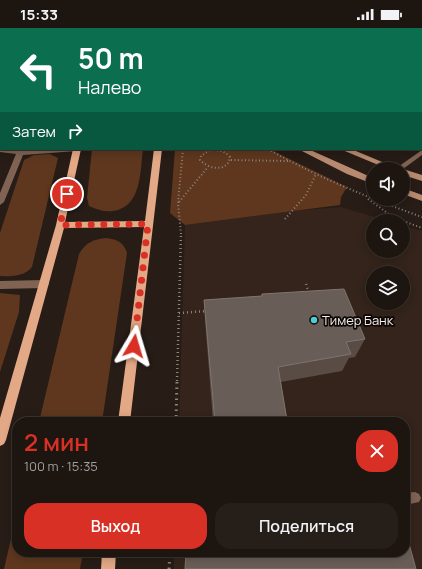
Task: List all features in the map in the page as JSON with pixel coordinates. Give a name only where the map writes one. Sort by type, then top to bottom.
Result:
[{"type":"main road","points":[[0,440],[60,225],[77,150]]},
{"type":"main road","points":[[125,417],[158,150]]},
{"type":"main road","points":[[304,150],[366,178]]},
{"type":"main road","points":[[347,150],[377,162]]},
{"type":"main road","points":[[410,174],[422,178]]},
{"type":"main road","points":[[410,194],[422,198]]},
{"type":"main road","points":[[60,225],[148,224]]},
{"type":"main road","points":[[108,569],[109,557]]},
{"type":"street","points":[[0,285],[44,284]]},
{"type":"lane","points":[[0,150],[20,153],[63,150]]},
{"type":"lane","points":[[408,162],[422,152]]},
{"type":"lane","points":[[0,202],[20,153]]},
{"type":"path","points":[[176,417],[181,235],[178,203],[183,150]]},
{"type":"path","points":[[208,150],[200,157],[201,162],[208,167],[222,168],[226,166],[230,160],[229,154],[215,150]]},
{"type":"path","points":[[230,160],[288,161]]},
{"type":"path","points":[[178,203],[208,167]]},
{"type":"path","points":[[285,219],[306,195],[316,174]]},
{"type":"path","points":[[365,196],[388,214]]},
{"type":"path","points":[[410,224],[422,228]]},
{"type":"path","points":[[306,284],[310,298]]},
{"type":"path","points":[[179,313],[210,311]]},
{"type":"path","points":[[169,569],[170,557]]},
{"type":"shaded area","points":[[92,150],[143,150],[138,187],[130,203],[113,211],[98,210],[89,206],[87,198]]},
{"type":"shaded area","points":[[175,150],[271,150],[347,187],[341,197],[340,205],[185,225],[170,213]]},
{"type":"shaded area","points":[[50,154],[58,158],[32,267],[22,274],[0,276],[0,233],[24,160],[34,155]]},
{"type":"shaded area","points":[[341,207],[366,214],[366,258],[410,258],[410,228],[422,231],[422,569],[174,569],[174,557],[410,557],[410,417],[179,417],[185,225],[289,211]]},
{"type":"shaded area","points":[[98,239],[113,239],[124,246],[127,253],[103,417],[40,417],[79,254],[90,242]]},
{"type":"shaded area","points":[[0,293],[20,295],[19,312],[0,372]]},
{"type":"shaded area","points":[[12,535],[12,557],[82,557],[80,569],[4,569]]},
{"type":"building","points":[[344,289],[365,339],[346,342],[351,354],[278,367],[286,417],[215,417],[204,300],[262,296],[262,294]]},
{"type":"building","points":[[410,547],[416,569],[185,569],[186,557],[410,557]]},
{"type":"place","name":"Тимер Банк","points":[[314,320]]},
{"type":"route","points":[[67,194],[60,225],[148,224],[134,346]]}]
